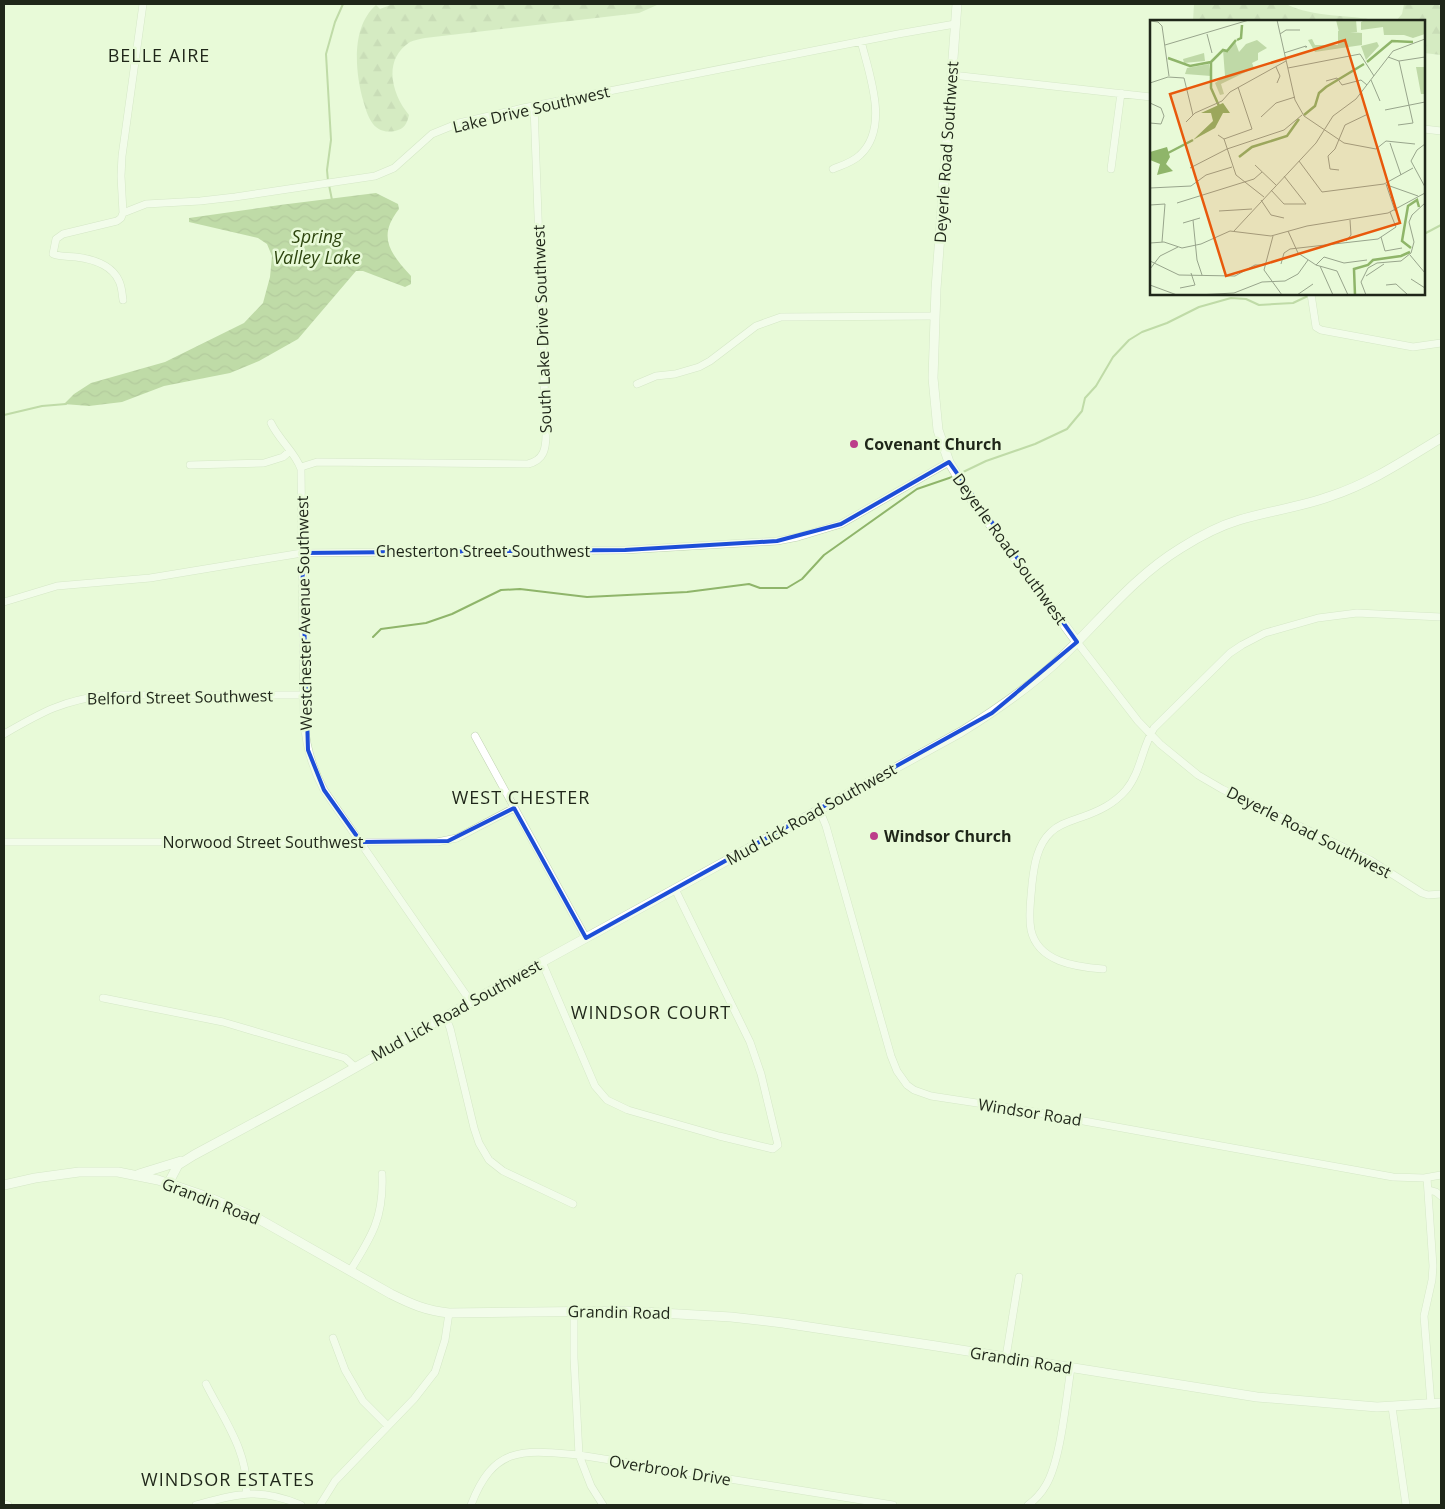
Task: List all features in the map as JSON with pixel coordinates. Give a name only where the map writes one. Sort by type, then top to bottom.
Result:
[{"type":"street","points":[[123,213],[122,156],[143,4]]},
{"type":"street","name":"Deyerle Road Southwest","points":[[957,4],[935,316],[933,378],[936,416],[941,442],[948,462],[970,497],[1110,687],[1150,734],[1198,775],[1222,789],[1370,860],[1422,893],[1428,895],[1441,894]]},
{"type":"street","name":"Lake Drive Southwest","points":[[123,300],[120,282],[117,276],[107,268],[85,258],[63,257],[53,254],[55,243],[59,237],[117,221],[123,213],[146,204],[234,197],[375,176],[394,168],[423,141],[438,131],[534,106],[947,24],[955,24]]},
{"type":"street","points":[[833,169],[852,162],[862,154],[872,138],[876,120],[876,105],[861,41]]},
{"type":"street","points":[[952,75],[1150,97]]},
{"type":"street","points":[[1111,169],[1120,93]]},
{"type":"street","name":"South Lake Drive Southwest","points":[[300,467],[317,462],[528,464],[534,463],[542,456],[545,450],[546,434],[534,106]]},
{"type":"street","points":[[1425,129],[1441,131]]},
{"type":"street","points":[[1311,296],[1316,327],[1321,330],[1414,348],[1441,343]]},
{"type":"street","points":[[637,384],[656,376],[688,371],[699,367],[710,361],[756,326],[781,317],[935,316]]},
{"type":"street","name":"Westchester Avenue Southwest","points":[[271,423],[279,438],[300,467],[302,478],[303,695],[305,730],[312,764],[324,790],[471,1002]]},
{"type":"street","name":"Mud Lick Road Southwest","points":[[168,1184],[174,1171],[184,1161],[961,732],[992,713],[1043,674],[1142,576],[1167,557],[1203,535],[1238,520],[1322,499],[1355,487],[1371,480],[1441,438]]},
{"type":"street","points":[[190,465],[264,463],[283,458],[290,451]]},
{"type":"street","name":"Chesterton Street Southwest","points":[[4,602],[57,586],[150,578],[302,553],[625,550],[777,541],[841,524],[948,462]]},
{"type":"street","points":[[1103,969],[1064,962],[1052,956],[1034,938],[1031,922],[1035,864],[1044,841],[1055,829],[1064,823],[1106,807],[1120,797],[1132,782],[1150,734],[1156,725],[1230,653],[1242,644],[1265,633],[1318,618],[1357,613],[1441,616]]},
{"type":"street","name":"Belford Street Southwest","points":[[4,734],[57,706],[87,698],[117,695],[303,695]]},
{"type":"street","points":[[475,736],[586,938]]},
{"type":"street","name":"Norwood Street Southwest","points":[[4,842],[429,843],[448,841],[514,808]]},
{"type":"street","name":"Windsor Road","points":[[819,809],[826,826],[892,1056],[902,1079],[914,1090],[932,1096],[1023,1110],[1393,1177],[1428,1178],[1441,1175]]},
{"type":"street","points":[[542,962],[595,1086],[607,1100],[647,1116],[720,1136],[773,1149],[776,1148],[778,1145],[773,1122],[761,1074],[750,1042],[675,889]]},
{"type":"street","points":[[103,998],[145,1005],[238,1026],[345,1058],[355,1067]]},
{"type":"street","points":[[445,1016],[450,1028],[474,1128],[484,1154],[495,1166],[503,1171],[573,1204]]},
{"type":"street","points":[[136,1175],[184,1161]]},
{"type":"street","name":"Grandin Road","points":[[4,1185],[35,1178],[79,1172],[113,1172],[136,1175],[168,1184],[231,1206],[257,1218],[414,1305],[435,1312],[574,1310],[669,1313],[774,1322],[1262,1398],[1320,1404],[1392,1407],[1441,1403]]},
{"type":"street","points":[[350,1271],[369,1241],[380,1215],[382,1174]]},
{"type":"street","points":[[1428,1178],[1433,1266],[1424,1316],[1431,1404]]},
{"type":"street","points":[[1430,1190],[1441,1196]]},
{"type":"street","points":[[1006,1357],[1019,1277]]},
{"type":"street","points":[[574,1310],[574,1358],[579,1455],[591,1486],[603,1505]]},
{"type":"street","points":[[320,1505],[336,1481],[388,1426],[435,1372],[445,1340],[449,1313]]},
{"type":"street","points":[[332,1338],[345,1370],[363,1401],[388,1426]]},
{"type":"street","points":[[1028,1505],[1046,1485],[1051,1474],[1059,1445],[1071,1368]]},
{"type":"street","points":[[206,1384],[240,1451],[247,1475],[246,1494]]},
{"type":"street","points":[[1392,1407],[1406,1505]]},
{"type":"street","name":"Overbrook Drive","points":[[471,1505],[486,1474],[510,1456],[529,1452],[579,1455],[893,1505]]},
{"type":"street","points":[[196,1505],[232,1495],[246,1494],[271,1496],[301,1505]]},
{"type":"street","points":[[4,1504],[8,1505]]},
{"type":"highlighted area","points":[[949,462],[1077,642],[992,713],[586,938],[514,808],[448,841],[361,842],[324,790],[308,750],[302,553],[625,550],[777,541],[841,524]]},
{"type":"green space","points":[[393,4],[665,4],[657,5],[639,13],[425,38],[410,42],[401,49],[393,68],[394,88],[409,115],[403,127],[388,132],[377,127],[367,113],[358,76],[357,50],[362,25],[368,14],[376,5],[380,9]]},
{"type":"green space","points":[[1194,4],[1286,4],[1308,12],[1372,20],[1193,20]]},
{"type":"green space","points":[[1404,4],[1441,4],[1441,55],[1425,53],[1425,20],[1397,20],[1402,14]]},
{"type":"water","name":"Spring Valley Lake","points":[[376,193],[398,204],[399,209],[392,219],[389,228],[389,244],[397,260],[411,276],[411,284],[405,287],[363,271],[356,271],[298,339],[259,361],[230,373],[164,386],[122,402],[89,406],[64,404],[74,394],[91,383],[165,362],[244,323],[263,303],[270,277],[272,256],[267,244],[258,238],[189,222],[189,218]]},
{"type":"waterway","points":[[328,181],[327,170],[331,140],[326,54],[335,22],[343,4]]},
{"type":"waterway","points":[[329,185],[332,200]]},
{"type":"waterway","points":[[1425,233],[1441,225]]},
{"type":"waterway","points":[[959,474],[986,461],[1035,444],[1067,429],[1082,411],[1085,398],[1096,386],[1113,357],[1129,340],[1142,332],[1167,323],[1199,307],[1231,298],[1246,299],[1259,305],[1293,303],[1310,295]]},
{"type":"waterway","points":[[4,415],[42,406],[66,404]]},
{"type":"waterway","points":[[373,637],[381,629],[426,623],[452,614],[501,590],[520,589],[587,597],[687,592],[749,584],[760,588],[787,588],[802,579],[824,555],[917,489],[955,476]]},
{"type":"place","name":"Covenant Church","points":[[854,444]]},
{"type":"place","name":"Windsor Church","points":[[874,836]]},
{"type":"district","name":"BELLE AIRE","points":[[159,56]]},
{"type":"district","name":"WEST CHESTER","points":[[521,798]]},
{"type":"district","name":"WINDSOR COURT","points":[[651,1013]]},
{"type":"district","name":"WINDSOR ESTATES","points":[[228,1480]]}]
